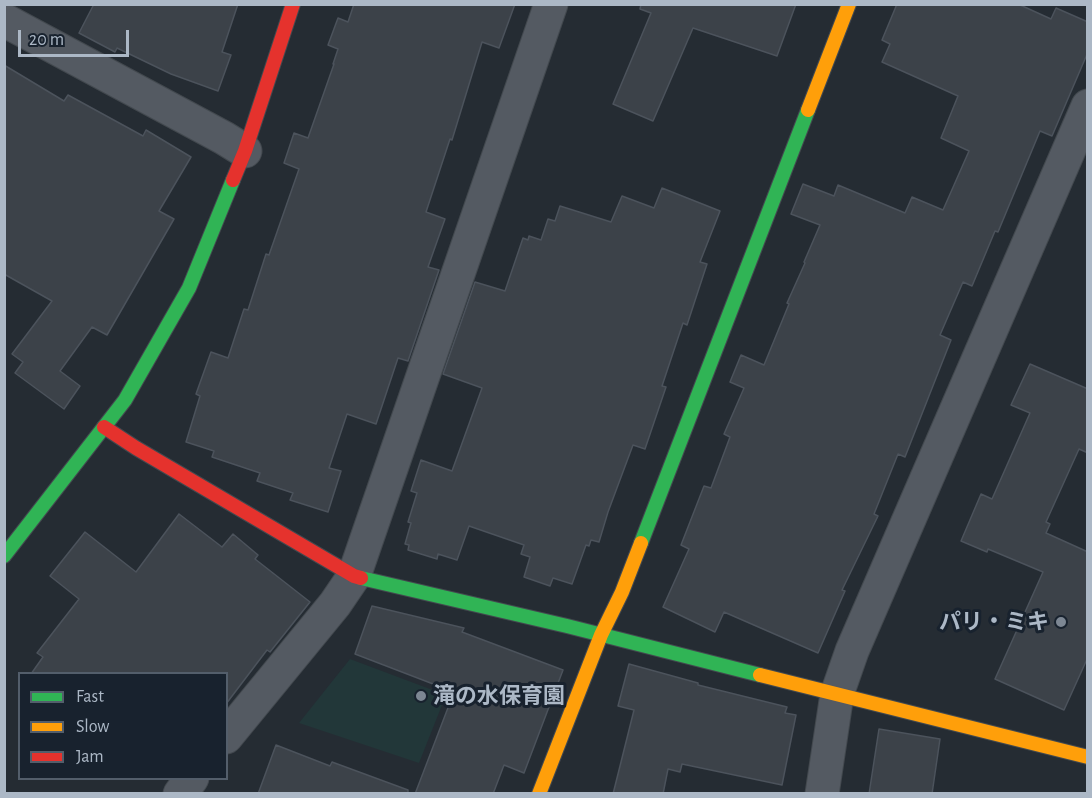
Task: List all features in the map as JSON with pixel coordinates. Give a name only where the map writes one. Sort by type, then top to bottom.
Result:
[{"type":"street","points":[[4,556],[125,400],[189,288],[245,151],[293,4]]},
{"type":"street","points":[[228,735],[336,604],[354,576],[551,4]]},
{"type":"street","points":[[539,794],[601,635],[622,592],[849,4]]},
{"type":"street","points":[[4,20],[245,151]]},
{"type":"street","points":[[822,794],[837,694],[852,651],[1088,106]]},
{"type":"street","points":[[104,427],[354,576],[601,635],[1088,757]]},
{"type":"street","points":[[180,794],[190,780]]},
{"type":"green space","points":[[350,659],[446,695],[419,763],[299,723]]},
{"type":"building","points":[[94,4],[238,4],[222,52],[231,55],[218,91],[171,74],[117,48],[115,52],[79,33]]},
{"type":"building","points":[[354,4],[515,4],[499,48],[482,42],[452,140],[450,139],[426,212],[445,219],[428,267],[439,270],[408,361],[398,358],[376,424],[347,414],[329,468],[341,471],[328,512],[290,500],[293,493],[257,481],[260,473],[212,457],[214,451],[186,442],[200,396],[196,394],[211,352],[228,358],[244,309],[248,310],[266,254],[269,255],[299,169],[284,163],[294,133],[308,138],[338,49],[328,45],[338,18],[348,22]]},
{"type":"building","points":[[641,4],[796,4],[777,56],[693,28],[653,121],[613,104],[651,13],[640,9]]},
{"type":"building","points":[[897,4],[1018,4],[1051,19],[1056,8],[1088,22],[1088,52],[1052,136],[1040,131],[998,232],[995,231],[972,286],[963,282],[940,335],[951,340],[905,457],[898,454],[874,514],[878,516],[842,590],[845,591],[818,653],[724,612],[715,632],[663,607],[689,549],[681,545],[704,486],[711,488],[730,437],[724,434],[744,388],[730,382],[741,355],[764,365],[820,225],[791,214],[803,184],[834,196],[838,185],[905,213],[912,197],[943,210],[969,151],[941,138],[958,96],[882,62],[890,44],[882,40]]},
{"type":"building","points":[[4,65],[64,101],[68,95],[143,136],[146,130],[191,157],[159,211],[174,219],[107,335],[92,327],[60,371],[80,386],[64,409],[15,373],[23,362],[12,354],[52,301],[4,274]]},
{"type":"building","points":[[662,188],[720,211],[700,262],[707,264],[687,325],[683,323],[662,386],[666,387],[645,449],[633,445],[599,542],[591,540],[589,546],[586,545],[572,584],[553,578],[550,586],[524,577],[530,557],[521,554],[524,545],[469,526],[457,560],[438,554],[437,559],[408,550],[409,545],[405,544],[411,523],[408,522],[417,493],[411,491],[421,460],[452,471],[482,388],[443,374],[475,282],[505,291],[523,238],[528,240],[529,236],[541,240],[548,219],[555,221],[560,206],[611,222],[622,196],[654,208]]},
{"type":"building","points":[[1030,364],[1088,389],[1088,453],[1079,449],[1046,522],[1050,524],[1046,533],[1088,552],[1088,657],[1064,710],[995,679],[1043,572],[988,549],[987,552],[961,541],[981,494],[992,499],[1030,413],[1011,405]]},
{"type":"building","points":[[179,514],[222,547],[233,534],[258,555],[255,559],[310,602],[270,652],[267,650],[228,701],[228,672],[32,672],[43,657],[37,653],[79,599],[50,576],[85,532],[136,572]]},
{"type":"building","points":[[372,606],[464,628],[462,632],[563,670],[524,773],[504,765],[493,794],[415,794],[454,692],[355,654]]},
{"type":"building","points":[[629,664],[698,683],[698,685],[787,707],[785,713],[796,715],[782,785],[682,764],[680,772],[668,769],[663,794],[613,794],[634,710],[618,706]]},
{"type":"building","points":[[879,729],[940,739],[932,794],[869,794]]},
{"type":"building","points":[[276,745],[330,766],[332,762],[408,790],[408,794],[258,794]]},
{"type":"traffic: fast","points":[[641,543],[808,110]]},
{"type":"traffic: fast","points":[[4,556],[125,400],[189,288],[233,180]]},
{"type":"traffic: fast","points":[[361,578],[567,626],[760,675]]},
{"type":"traffic: slow","points":[[808,110],[849,4]]},
{"type":"traffic: slow","points":[[539,794],[601,635],[622,592],[641,543]]},
{"type":"traffic: slow","points":[[760,675],[1088,757]]},
{"type":"traffic: jam","points":[[233,180],[245,151],[293,4]]},
{"type":"traffic: jam","points":[[104,427],[136,448],[361,578]]},
{"type":"place","name":"パリ・ミキ","points":[[1061,622]]},
{"type":"place","name":"滝の水保育園","points":[[421,696]]}]
